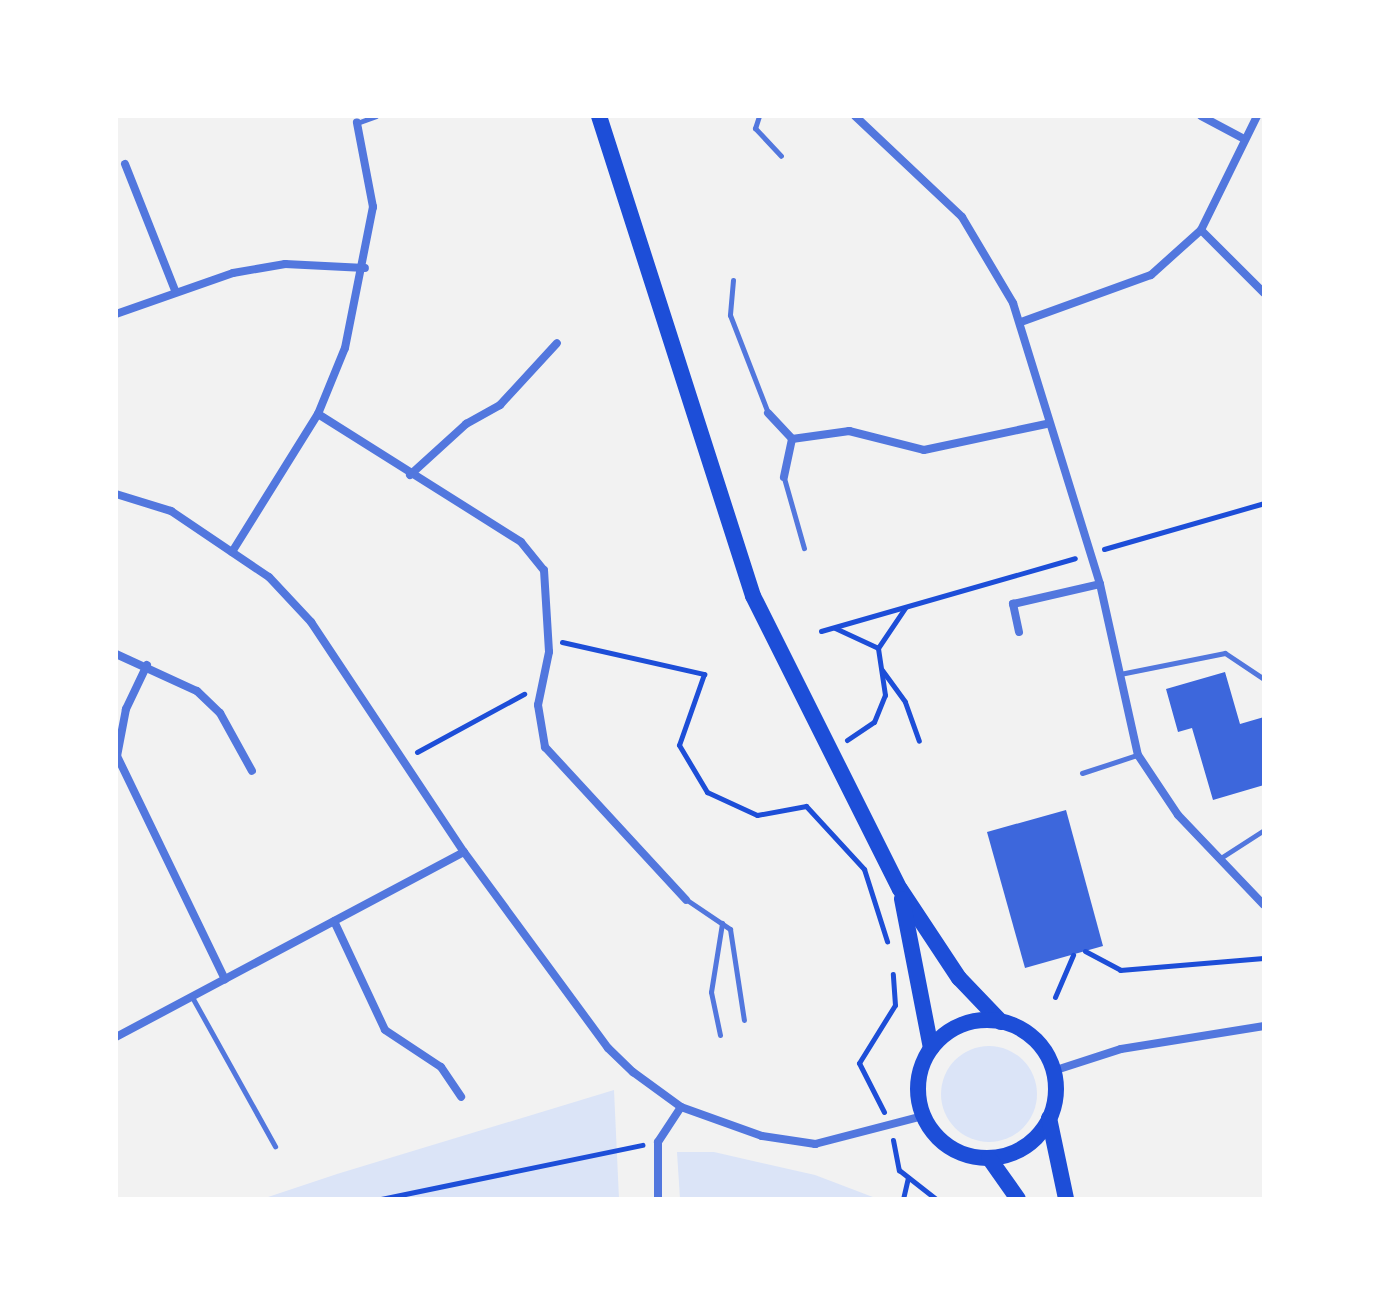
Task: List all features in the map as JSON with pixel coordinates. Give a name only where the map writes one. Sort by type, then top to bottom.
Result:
[{"type":"main road","points":[[599,116],[753,596],[900,889],[959,978],[1001,1022],[1034,1039],[1053,1071],[1049,1118],[1066,1199]]},
{"type":"main road","points":[[900,889],[931,1048]]},
{"type":"main road","points":[[1001,1022],[962,1024],[931,1048],[920,1069],[923,1116],[942,1143],[989,1158],[1025,1147],[1049,1118]]},
{"type":"main road","points":[[989,1158],[1018,1199]]},
{"type":"street","points":[[855,116],[962,217],[1021,322],[1046,424],[1100,584],[1138,755],[1218,860],[1264,905]]},
{"type":"street","points":[[1201,116],[1244,139]]},
{"type":"street","points":[[1021,322],[1151,275],[1201,230],[1257,116]]},
{"type":"street","points":[[232,552],[318,414],[365,268],[373,207],[357,123]]},
{"type":"street","points":[[125,164],[175,290]]},
{"type":"street","points":[[1201,230],[1264,293]]},
{"type":"street","points":[[116,314],[175,290],[285,264],[365,268]]},
{"type":"street","points":[[410,475],[466,424],[500,405],[557,343]]},
{"type":"street","points":[[768,413],[792,439]]},
{"type":"street","points":[[318,414],[410,475],[521,542],[536,560],[549,596],[549,640],[539,725],[559,770],[686,900]]},
{"type":"street","points":[[792,439],[849,431],[924,450],[1046,424]]},
{"type":"street","points":[[784,477],[792,439]]},
{"type":"street","points":[[116,494],[171,511],[232,552],[311,622],[464,852],[608,1048],[681,1107],[762,1136],[815,1144],[923,1116]]},
{"type":"street","points":[[1019,632],[1013,604],[1100,584]]},
{"type":"street","points":[[116,654],[147,665],[220,713],[252,771]]},
{"type":"street","points":[[147,665],[126,709],[117,756],[225,979]]},
{"type":"street","points":[[116,1037],[464,852]]},
{"type":"street","points":[[334,921],[385,1030],[441,1067],[461,1097]]},
{"type":"street","points":[[1053,1071],[1121,1049],[1264,1026]]},
{"type":"street","points":[[658,1199],[658,1142],[681,1107]]},
{"type":"lane","points":[[357,123],[376,116]]},
{"type":"lane","points":[[759,116],[755,128],[781,156]]},
{"type":"lane","points":[[733,280],[730,315],[768,413]]},
{"type":"lane","points":[[784,477],[804,548]]},
{"type":"lane","points":[[1120,674],[1217,653],[1264,679]]},
{"type":"lane","points":[[1082,773],[1138,755]]},
{"type":"lane","points":[[1218,860],[1264,830]]},
{"type":"lane","points":[[686,900],[722,923],[741,961],[744,1020]]},
{"type":"lane","points":[[720,1035],[711,992],[722,923]]},
{"type":"lane","points":[[192,997],[275,1146]]},
{"type":"path","points":[[821,631],[1264,503]]},
{"type":"path","points":[[844,741],[874,722],[885,695],[878,648],[906,607]]},
{"type":"path","points":[[834,628],[878,648]]},
{"type":"path","points":[[549,640],[602,645],[704,674],[679,745],[707,792],[757,815],[806,806],[864,869],[892,959],[895,1005],[859,1063],[869,1081]]},
{"type":"path","points":[[881,669],[905,702],[919,741]]},
{"type":"path","points":[[403,759],[542,684]]},
{"type":"path","points":[[1085,951],[1120,970],[1264,958]]},
{"type":"path","points":[[1055,997],[1073,955]]},
{"type":"path","points":[[381,1199],[658,1142]]},
{"type":"path","points":[[896,1157],[908,1178],[936,1199]]},
{"type":"path","points":[[903,1199],[908,1178]]},
{"type":"shaded area","points":[[980,1046],[998,1046],[1016,1054],[1029,1067],[1037,1085],[1034,1113],[1016,1134],[998,1142],[980,1142],[962,1134],[949,1121],[941,1103],[941,1085],[949,1067],[962,1054]]},
{"type":"shaded area","points":[[614,1090],[619,1199],[262,1199],[337,1174]]},
{"type":"shaded area","points":[[677,1152],[714,1152],[815,1175],[878,1199],[680,1199]]},
{"type":"building","points":[[1225,672],[1240,724],[1264,717],[1264,785],[1213,800],[1192,728],[1178,732],[1166,689]]},
{"type":"building","points":[[1066,810],[1103,946],[1025,968],[987,832]]}]
